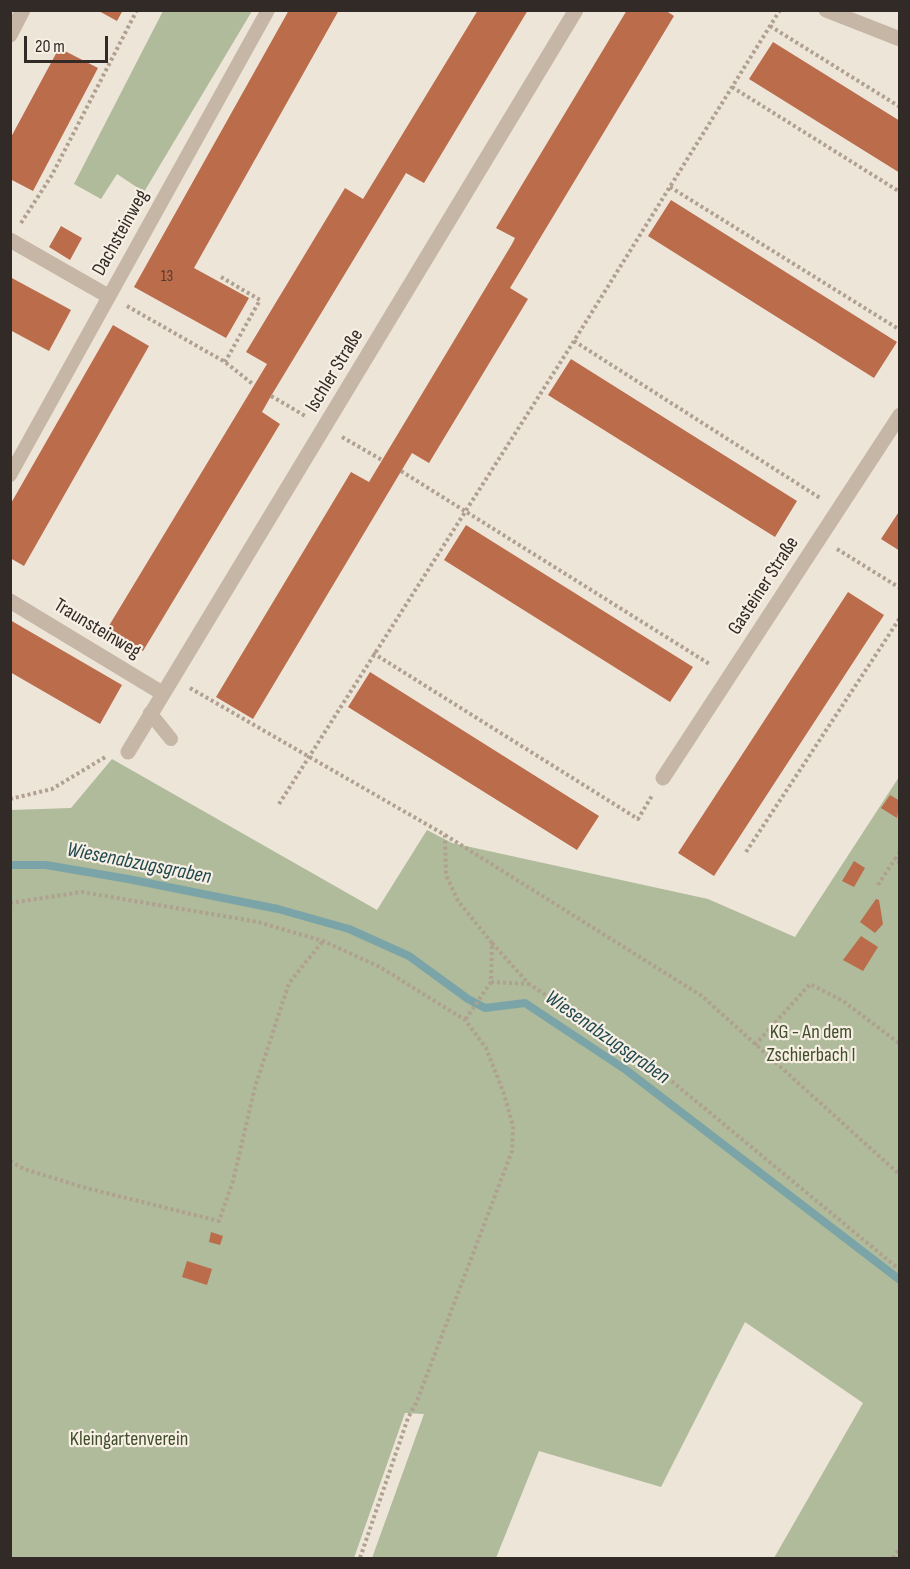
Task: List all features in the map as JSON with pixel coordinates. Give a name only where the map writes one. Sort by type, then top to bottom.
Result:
[{"type":"street","points":[[10,34],[23,10]]},
{"type":"street","name":"Ischler Straße","points":[[120,752],[150,713],[325,428],[576,10]]},
{"type":"street","points":[[826,10],[900,39]]},
{"type":"street","points":[[14,235],[108,296]]},
{"type":"street","name":"Gasteiner Straße","points":[[663,778],[900,415]]},
{"type":"street","name":"Traunsteinweg","points":[[10,602],[162,693]]},
{"type":"lane","name":"Dachsteinweg","points":[[10,475],[268,10]]},
{"type":"lane","points":[[150,713],[171,739]]},
{"type":"path","points":[[14,235],[52,175],[137,10]]},
{"type":"path","points":[[279,804],[373,653],[574,341],[780,10]]},
{"type":"path","points":[[771,26],[900,107]]},
{"type":"path","points":[[732,87],[900,192]]},
{"type":"path","points":[[670,187],[900,330]]},
{"type":"path","points":[[221,277],[260,300],[225,362]]},
{"type":"path","points":[[108,296],[225,362],[254,385]]},
{"type":"path","points":[[574,341],[839,510]]},
{"type":"path","points":[[271,396],[382,460]]},
{"type":"path","points":[[401,471],[730,677]]},
{"type":"path","points":[[820,539],[900,588]]},
{"type":"path","points":[[746,852],[900,618]]},
{"type":"path","points":[[373,653],[638,819],[663,778]]},
{"type":"path","points":[[172,676],[309,759],[445,835],[702,996],[900,1175]]},
{"type":"path","points":[[10,799],[52,789],[120,752]]},
{"type":"path","points":[[445,835],[446,875],[458,901],[529,984],[651,1064],[900,1270]]},
{"type":"path","points":[[878,885],[900,852]]},
{"type":"path","points":[[895,859],[900,863]]},
{"type":"path","points":[[10,903],[82,892],[258,922],[323,941],[380,967],[465,1020],[486,1048],[504,1094],[513,1126],[512,1150],[417,1401],[408,1418],[360,1558]]},
{"type":"path","points":[[10,1161],[24,1169],[86,1188],[219,1221],[233,1181],[255,1087],[289,983],[323,941]]},
{"type":"path","points":[[465,1020],[491,982],[492,943]]},
{"type":"path","points":[[491,982],[529,984]]},
{"type":"path","points":[[755,1045],[810,984],[843,1001],[900,1044]]},
{"type":"path","points":[[893,1558],[900,1548]]},
{"type":"green space","points":[[163,11],[252,11],[144,192],[117,174],[101,199],[74,184]]},
{"type":"green space","points":[[112,759],[377,910],[427,830],[452,843],[708,899],[795,937],[899,777],[899,1558],[774,1558],[863,1403],[745,1322],[661,1487],[539,1451],[496,1558],[372,1558],[424,1414],[405,1413],[354,1558],[11,1558],[10,810],[71,808]]},
{"type":"building","points":[[97,10],[123,10],[117,21]]},
{"type":"building","points":[[289,10],[339,10],[194,268],[249,298],[226,338],[134,287]]},
{"type":"building","points":[[478,10],[528,10],[424,183],[406,173],[271,396],[262,412],[280,424],[143,651],[107,629],[267,364],[246,352],[345,188],[363,199]]},
{"type":"building","points":[[627,10],[665,10],[674,16],[510,288],[528,299],[429,463],[412,453],[253,719],[216,697],[351,472],[369,482],[512,244],[515,238],[496,228]]},
{"type":"building","points":[[773,42],[900,121],[900,173],[749,79]]},
{"type":"building","points":[[59,48],[98,68],[33,191],[10,179],[10,139]]},
{"type":"building","points":[[671,200],[897,342],[874,378],[648,236]]},
{"type":"building","points":[[61,226],[82,238],[70,260],[49,247]]},
{"type":"building","points":[[10,277],[71,310],[49,351],[10,330]]},
{"type":"building","points":[[113,325],[149,346],[24,566],[10,558],[10,505]]},
{"type":"building","points":[[571,359],[797,501],[775,537],[548,395]]},
{"type":"building","points":[[900,510],[900,551],[881,539]]},
{"type":"building","points":[[466,525],[693,667],[670,702],[444,560]]},
{"type":"building","points":[[848,592],[884,615],[714,876],[678,853]]},
{"type":"building","points":[[10,620],[122,685],[100,724],[10,672]]},
{"type":"building","points":[[370,672],[599,816],[577,850],[348,707]]},
{"type":"building","points":[[890,795],[900,801],[897,818],[881,808]]},
{"type":"building","points":[[854,861],[865,868],[854,887],[842,881]]},
{"type":"building","points":[[876,899],[879,900],[883,924],[875,933],[860,922]]},
{"type":"building","points":[[861,936],[878,947],[863,971],[843,960]]},
{"type":"building","points":[[211,1232],[223,1236],[220,1245],[209,1242]]},
{"type":"building","points":[[187,1261],[212,1269],[207,1285],[182,1277]]},
{"type":"waterway","name":"Wiesenabzugsgraben","points":[[10,865],[46,865],[278,909],[349,929],[409,956],[468,999],[485,1008],[525,1003],[626,1070],[900,1280]]},
{"type":"park label","name":"KG - An dem Zschierbach I","points":[[811,1044]]},
{"type":"park label","name":"Kleingartenverein","points":[[129,1440]]}]
